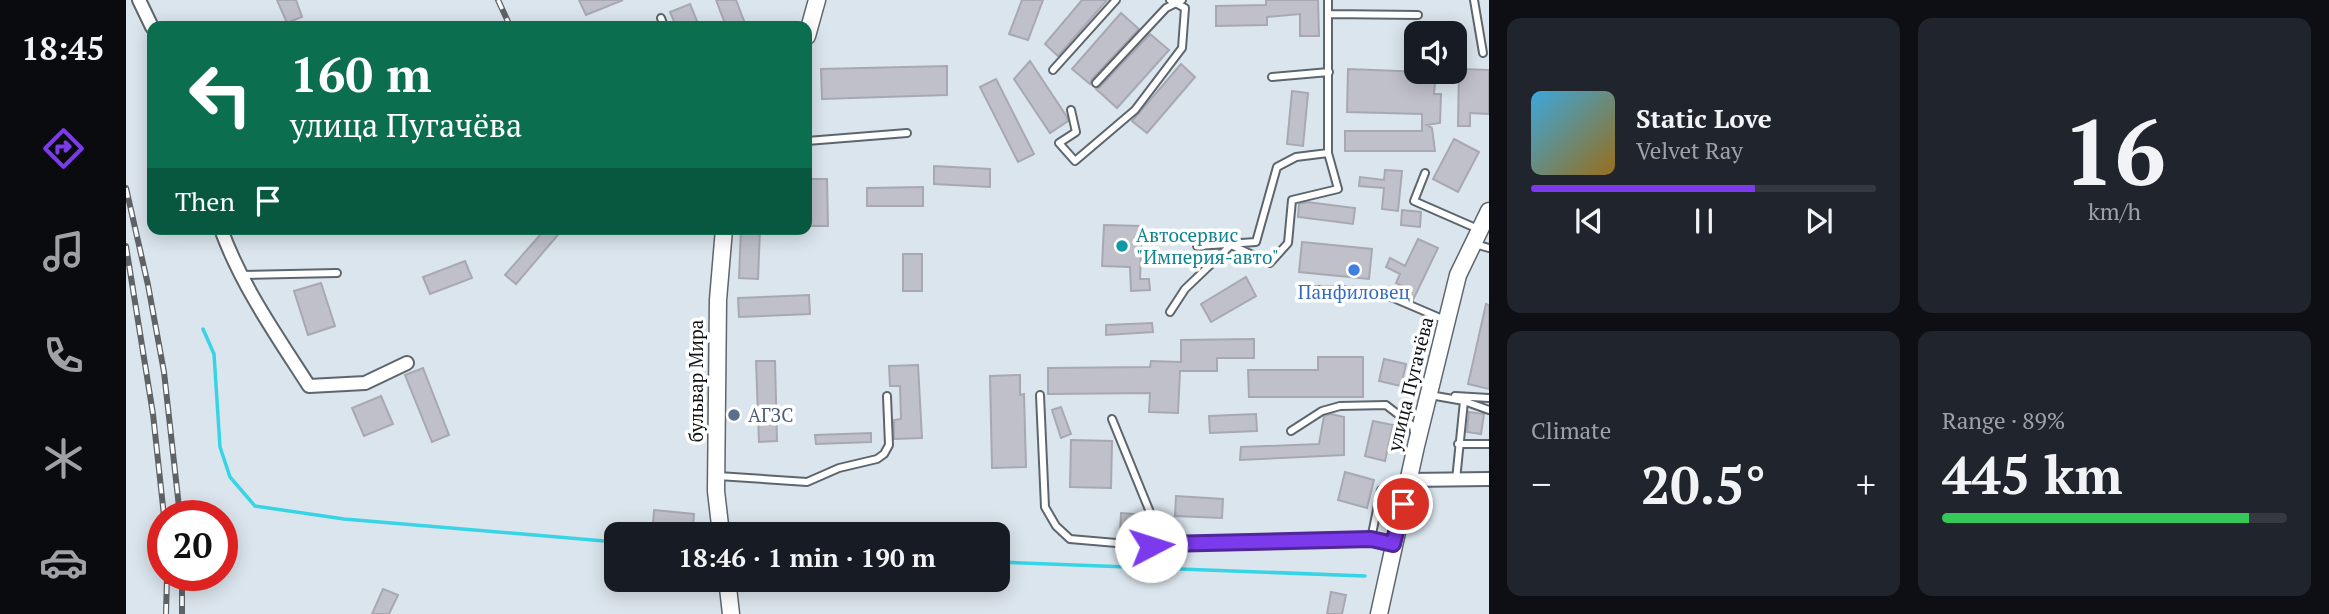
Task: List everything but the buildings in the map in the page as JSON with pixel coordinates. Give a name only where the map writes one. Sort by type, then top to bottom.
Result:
[{"type":"main road","points":[[811,21],[817,0]]},
{"type":"main road","name":"улица Пугачёва","points":[[1379,614],[1393,544],[1458,275],[1484,229]]},
{"type":"main road","name":"бульвар Мира","points":[[720,522],[716,476],[718,300],[723,235]]},
{"type":"main road","points":[[728,592],[731,614]]},
{"type":"street","points":[[139,0],[149,21]]},
{"type":"street","points":[[223,235],[228,251],[309,386],[365,383],[407,363]]},
{"type":"street","points":[[1408,482],[1489,479]]},
{"type":"lane","points":[[1053,70],[1116,0]]},
{"type":"lane","points":[[1231,245],[1270,263],[1288,243],[1293,200],[1338,189],[1328,153],[1328,0]]},
{"type":"lane","points":[[1474,0],[1483,53]]},
{"type":"lane","points":[[1072,110],[1076,132],[1059,143],[1075,161],[1135,110],[1182,48],[1185,8],[1176,1],[1166,8],[1096,83]]},
{"type":"lane","points":[[1329,14],[1418,15]]},
{"type":"lane","points":[[1272,77],[1329,72]]},
{"type":"lane","points":[[812,141],[906,133]]},
{"type":"lane","points":[[1197,246],[1256,242],[1278,167],[1296,156],[1328,153]]},
{"type":"lane","points":[[1425,173],[1414,201],[1484,229]]},
{"type":"lane","points":[[1170,312],[1185,289],[1231,245]]},
{"type":"lane","points":[[242,275],[337,273]]},
{"type":"lane","points":[[1306,290],[1377,291],[1446,321]]},
{"type":"lane","points":[[1428,394],[1489,398]]},
{"type":"lane","points":[[1428,394],[1464,401],[1489,410]]},
{"type":"lane","points":[[1040,395],[1045,507],[1056,526],[1070,539],[1151,546],[1371,539],[1393,544]]},
{"type":"lane","points":[[716,476],[807,482],[839,468],[877,459],[889,446],[887,396]]},
{"type":"lane","points":[[1456,480],[1464,401]]},
{"type":"lane","points":[[1291,430],[1322,411],[1340,406],[1386,405],[1413,426],[1416,446]]},
{"type":"lane","points":[[1112,419],[1163,544]]},
{"type":"lane","points":[[1458,444],[1489,444]]},
{"type":"lane","points":[[1371,539],[1381,490],[1408,482]]},
{"type":"waterway","points":[[203,329],[214,354],[220,447],[230,477],[255,506],[344,519],[604,541]]},
{"type":"waterway","points":[[1010,562],[1365,576]]},
{"type":"railway","points":[[498,0],[508,21]]},
{"type":"railway","points":[[126,188],[164,372],[178,500]]},
{"type":"railway","points":[[126,246],[153,414],[162,500]]},
{"type":"railway","points":[[166,614],[167,591]]},
{"type":"railway","points":[[182,591],[182,614]]},
{"type":"place","name":"Автосервис \"Империя-авто\"","points":[[1122,246]]},
{"type":"place","name":"Панфиловец","points":[[1354,270]]},
{"type":"place","name":"АГЗС","points":[[734,415]]},
{"type":"route","points":[[1151,546],[1371,539],[1393,544],[1403,504]]}]
